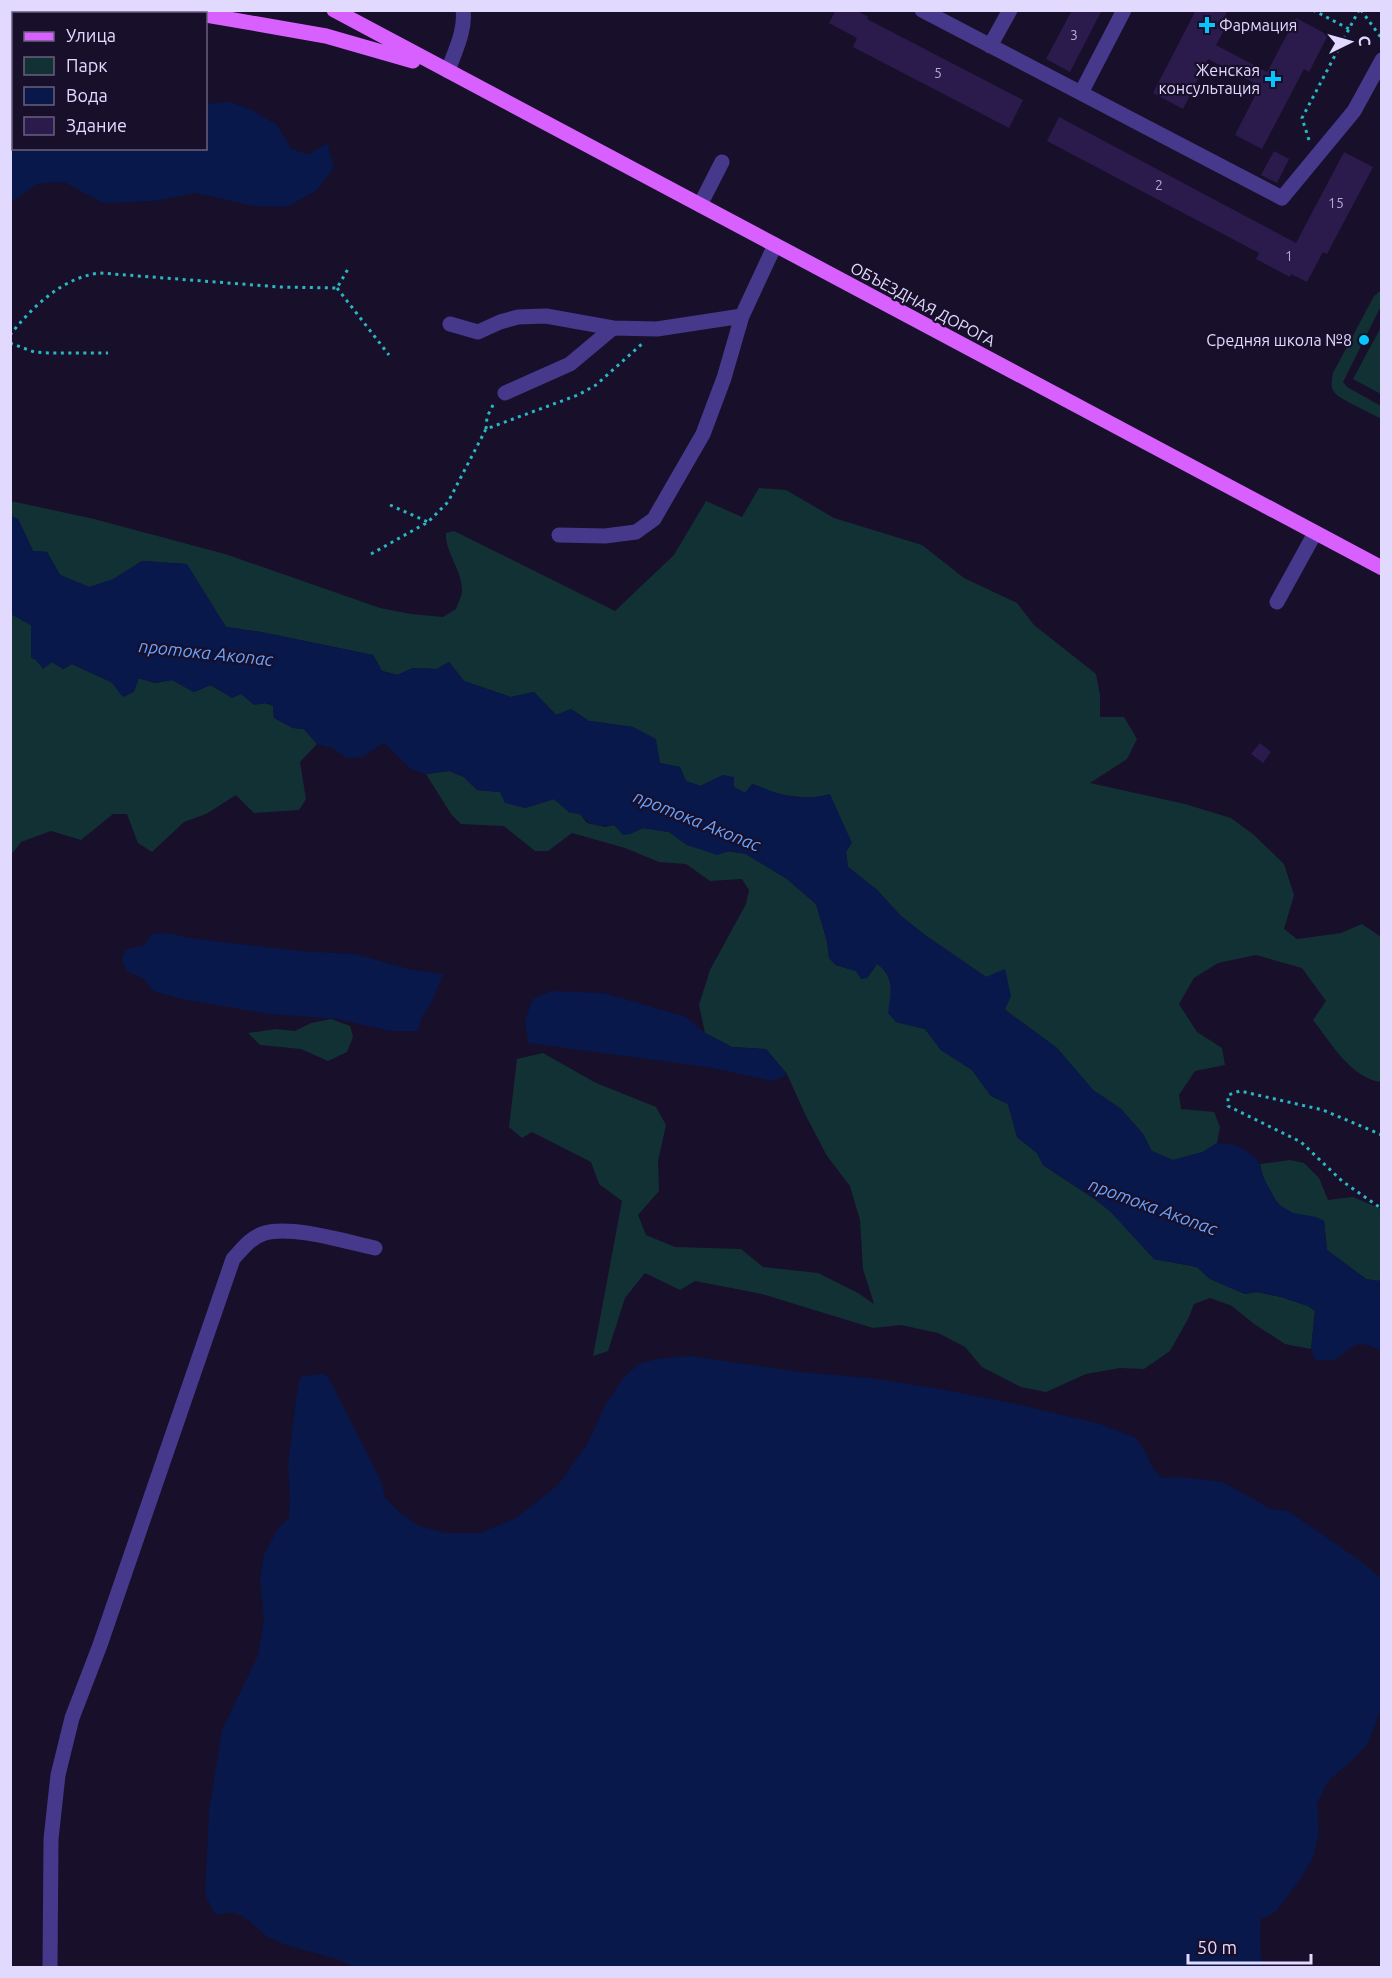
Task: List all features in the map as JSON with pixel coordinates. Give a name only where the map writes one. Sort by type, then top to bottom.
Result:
[{"type":"main road","points":[[334,10],[448,71]]},
{"type":"main road","points":[[207,15],[326,36],[448,71]]},
{"type":"main road","name":"ОБЪЕЗДНАЯ ДОРОГА","points":[[448,71],[1382,567]]},
{"type":"lane","points":[[448,71],[462,28],[463,10]]},
{"type":"lane","points":[[922,10],[1282,198],[1354,111],[1382,60]]},
{"type":"lane","points":[[990,46],[1010,10]]},
{"type":"lane","points":[[1081,93],[1124,10]]},
{"type":"lane","points":[[700,205],[722,162]]},
{"type":"lane","points":[[559,535],[605,536],[636,532],[654,519],[703,434],[724,378],[742,316],[775,245]]},
{"type":"lane","points":[[450,324],[478,332],[518,317],[546,316],[613,328],[657,329],[742,316]]},
{"type":"lane","points":[[505,393],[570,364],[613,328]]},
{"type":"lane","points":[[1277,602],[1315,533]]},
{"type":"lane","points":[[50,1968],[51,1839],[58,1775],[72,1718],[104,1634],[233,1259],[249,1241],[266,1233],[290,1230],[375,1248]]},
{"type":"path","points":[[1313,10],[1349,29]]},
{"type":"path","points":[[1315,159],[1302,118],[1360,10],[1382,39]]},
{"type":"path","points":[[337,288],[348,269]]},
{"type":"path","points":[[10,336],[25,318],[53,292],[85,274],[100,273],[280,287],[337,288]]},
{"type":"path","points":[[337,288],[389,355]]},
{"type":"path","points":[[486,429],[578,395],[596,385],[657,329]]},
{"type":"path","points":[[10,343],[34,352],[108,353]]},
{"type":"path","points":[[371,554],[428,522],[448,502],[486,429],[487,417],[492,405],[505,393]]},
{"type":"path","points":[[390,505],[428,522]]},
{"type":"path","points":[[1382,1136],[1323,1110],[1240,1091],[1228,1095],[1228,1106],[1301,1142],[1342,1181],[1382,1209]]},
{"type":"green space","points":[[1381,290],[1381,306],[1343,382],[1347,387],[1381,406],[1381,419],[1337,395],[1333,390],[1332,382],[1333,373],[1374,296]]},
{"type":"green space","points":[[1381,327],[1381,394],[1353,379]]},
{"type":"green space","points":[[759,488],[786,490],[834,518],[922,545],[964,578],[1017,603],[1034,625],[1096,674],[1100,695],[1100,717],[1124,717],[1137,739],[1127,759],[1090,783],[1185,804],[1231,818],[1254,835],[1284,864],[1294,895],[1284,929],[1297,939],[1341,933],[1362,924],[1381,937],[1381,1082],[1360,1074],[1351,1067],[1313,1020],[1326,1001],[1302,968],[1256,955],[1218,963],[1194,978],[1179,1004],[1197,1032],[1222,1048],[1225,1065],[1195,1071],[1179,1095],[1181,1109],[1214,1112],[1220,1127],[1217,1143],[1203,1152],[1173,1160],[1151,1151],[1143,1134],[1121,1109],[1093,1090],[1057,1048],[1004,1009],[986,977],[901,916],[877,890],[848,867],[846,852],[812,798],[780,795],[753,784],[745,793],[734,787],[724,775],[700,786],[686,781],[680,767],[659,763],[633,727],[589,721],[571,709],[556,715],[534,692],[511,697],[464,681],[449,662],[437,669],[413,668],[398,675],[382,671],[373,655],[226,627],[186,564],[142,561],[113,580],[89,587],[60,575],[47,552],[33,551],[18,519],[11,516],[11,501],[94,519],[225,554],[380,608],[443,617],[456,609],[462,592],[459,575],[446,540],[446,533],[454,531],[615,611],[674,555],[706,501],[742,517]]},
{"type":"green space","points":[[11,614],[31,625],[31,657],[43,668],[52,662],[63,669],[72,664],[111,682],[138,678],[155,683],[172,680],[194,692],[210,685],[232,697],[241,694],[273,706],[274,718],[293,728],[304,729],[317,744],[300,762],[306,799],[299,810],[254,813],[236,795],[206,814],[184,822],[152,852],[138,843],[127,814],[113,814],[81,840],[51,831],[21,842],[11,855]]},
{"type":"green space","points":[[449,771],[464,777],[477,790],[500,792],[525,808],[554,799],[569,812],[580,814],[587,823],[605,827],[614,825],[630,834],[643,828],[669,832],[687,845],[746,854],[787,879],[816,904],[827,941],[829,958],[836,965],[856,971],[867,978],[877,964],[883,969],[890,982],[894,998],[896,1022],[925,1029],[941,1050],[972,1070],[991,1096],[1008,1104],[1017,1137],[1037,1153],[1043,1165],[1111,1212],[1154,1259],[1197,1267],[1210,1279],[1245,1294],[1257,1292],[1308,1306],[1315,1311],[1311,1349],[1285,1344],[1254,1324],[1232,1306],[1210,1298],[1194,1304],[1170,1351],[1144,1369],[1120,1368],[1086,1374],[1046,1392],[1021,1387],[982,1367],[965,1347],[938,1333],[901,1325],[873,1328],[762,1294],[695,1281],[680,1290],[645,1273],[625,1298],[608,1351],[593,1356],[622,1201],[599,1184],[591,1162],[532,1132],[522,1138],[509,1127],[517,1059],[543,1053],[596,1083],[656,1107],[666,1125],[658,1161],[659,1191],[638,1215],[646,1235],[675,1247],[741,1249],[763,1267],[818,1273],[858,1293],[874,1304],[863,1269],[860,1220],[850,1186],[827,1156],[787,1074],[766,1049],[732,1047],[705,1033],[699,1005],[710,970],[746,904],[749,890],[742,879],[710,881],[686,864],[659,862],[625,848],[572,833],[548,851],[535,851],[504,826],[461,824],[451,814],[426,774]]},
{"type":"green space","points":[[331,1019],[350,1026],[353,1037],[347,1052],[328,1061],[301,1049],[260,1045],[248,1033],[276,1029],[295,1031],[311,1023]]},
{"type":"green space","points":[[1290,1160],[1304,1163],[1319,1178],[1328,1200],[1353,1197],[1381,1209],[1381,1279],[1378,1281],[1366,1279],[1327,1250],[1324,1221],[1292,1213],[1275,1199],[1264,1179],[1260,1164]]},
{"type":"water","points":[[11,91],[12,150],[207,150],[207,104],[230,102],[252,110],[277,125],[291,149],[309,154],[327,143],[334,167],[317,190],[287,207],[254,206],[195,193],[154,201],[103,203],[64,182],[37,184],[11,200]]},
{"type":"water","name":"протока Акопас","points":[[11,516],[18,519],[33,551],[47,552],[60,575],[89,587],[113,579],[142,561],[187,564],[226,627],[373,655],[382,671],[397,675],[413,668],[437,669],[449,662],[464,681],[511,697],[534,692],[556,715],[571,709],[589,721],[633,727],[656,739],[660,763],[680,767],[686,781],[700,786],[723,775],[734,777],[734,787],[745,793],[752,784],[790,796],[809,797],[830,794],[852,843],[846,852],[848,867],[877,890],[901,916],[986,977],[1005,969],[1011,996],[1005,1010],[1057,1048],[1093,1090],[1121,1109],[1143,1134],[1152,1151],[1173,1160],[1203,1152],[1217,1143],[1236,1145],[1255,1157],[1260,1164],[1263,1177],[1278,1204],[1293,1213],[1316,1217],[1324,1221],[1327,1250],[1366,1279],[1378,1281],[1381,1279],[1381,1359],[1380,1351],[1360,1344],[1350,1348],[1333,1361],[1315,1360],[1311,1349],[1315,1311],[1308,1306],[1257,1292],[1245,1294],[1210,1279],[1197,1267],[1154,1259],[1111,1212],[1043,1165],[1037,1153],[1017,1137],[1008,1104],[991,1096],[972,1070],[941,1050],[925,1029],[896,1022],[888,1013],[890,986],[887,973],[883,968],[877,964],[867,978],[861,979],[856,971],[836,965],[829,958],[827,941],[816,904],[787,879],[746,854],[730,851],[717,855],[687,845],[669,832],[643,828],[623,835],[614,825],[599,826],[591,823],[580,814],[569,812],[554,799],[525,808],[505,803],[500,792],[477,790],[464,777],[449,771],[426,774],[411,769],[384,743],[362,757],[347,758],[332,748],[317,744],[304,729],[293,728],[274,718],[273,706],[267,703],[254,705],[241,694],[232,698],[211,685],[194,692],[172,680],[155,683],[139,678],[134,692],[123,697],[111,682],[72,664],[64,669],[52,662],[43,669],[36,660],[31,658],[31,625],[11,614]]},
{"type":"water","points":[[166,933],[196,939],[301,951],[355,954],[413,970],[443,974],[431,1004],[422,1016],[418,1031],[390,1031],[338,1019],[269,1014],[181,999],[153,991],[144,979],[127,971],[122,960],[125,950],[145,945],[152,934]]},
{"type":"water","points":[[552,991],[604,993],[686,1017],[705,1033],[732,1047],[766,1049],[787,1074],[773,1081],[707,1067],[528,1043],[525,1019],[533,999]]},
{"type":"water","points":[[690,1356],[940,1389],[1100,1424],[1136,1438],[1153,1468],[1162,1478],[1179,1477],[1223,1482],[1271,1509],[1288,1511],[1358,1559],[1381,1578],[1381,1709],[1369,1742],[1353,1760],[1329,1780],[1317,1803],[1319,1832],[1313,1858],[1277,1910],[1261,1918],[1262,1967],[354,1967],[274,1940],[239,1915],[215,1914],[205,1895],[209,1811],[222,1730],[258,1655],[264,1620],[260,1580],[264,1554],[279,1527],[289,1518],[288,1466],[300,1379],[303,1376],[323,1374],[328,1377],[381,1481],[385,1498],[398,1511],[419,1526],[445,1533],[480,1533],[516,1518],[558,1485],[586,1446],[606,1404],[624,1377],[639,1364],[656,1359]]},
{"type":"building","points":[[836,10],[856,10],[868,17],[867,19],[1023,100],[1009,128],[853,47],[857,38],[829,23]]},
{"type":"building","points":[[1072,10],[1102,10],[1070,72],[1046,59]]},
{"type":"building","name":"Женская консультация","points":[[1196,10],[1228,10],[1222,22],[1227,25],[1216,45],[1267,72],[1296,18],[1328,35],[1309,72],[1304,69],[1262,149],[1235,135],[1260,86],[1208,59],[1183,109],[1153,93]]},
{"type":"building","points":[[1059,117],[1296,243],[1344,152],[1373,167],[1327,254],[1323,252],[1307,282],[1291,274],[1290,277],[1256,259],[1259,253],[1047,141]]},
{"type":"building","points":[[1274,151],[1289,159],[1277,183],[1261,175]]},
{"type":"building","points":[[1260,743],[1271,752],[1263,763],[1251,754]]},
{"type":"place","name":"Фармация","points":[[1207,25]]},
{"type":"place","name":"Женская консультация","points":[[1273,79]]},
{"type":"place","name":"Средняя школа №8","points":[[1364,340]]}]
